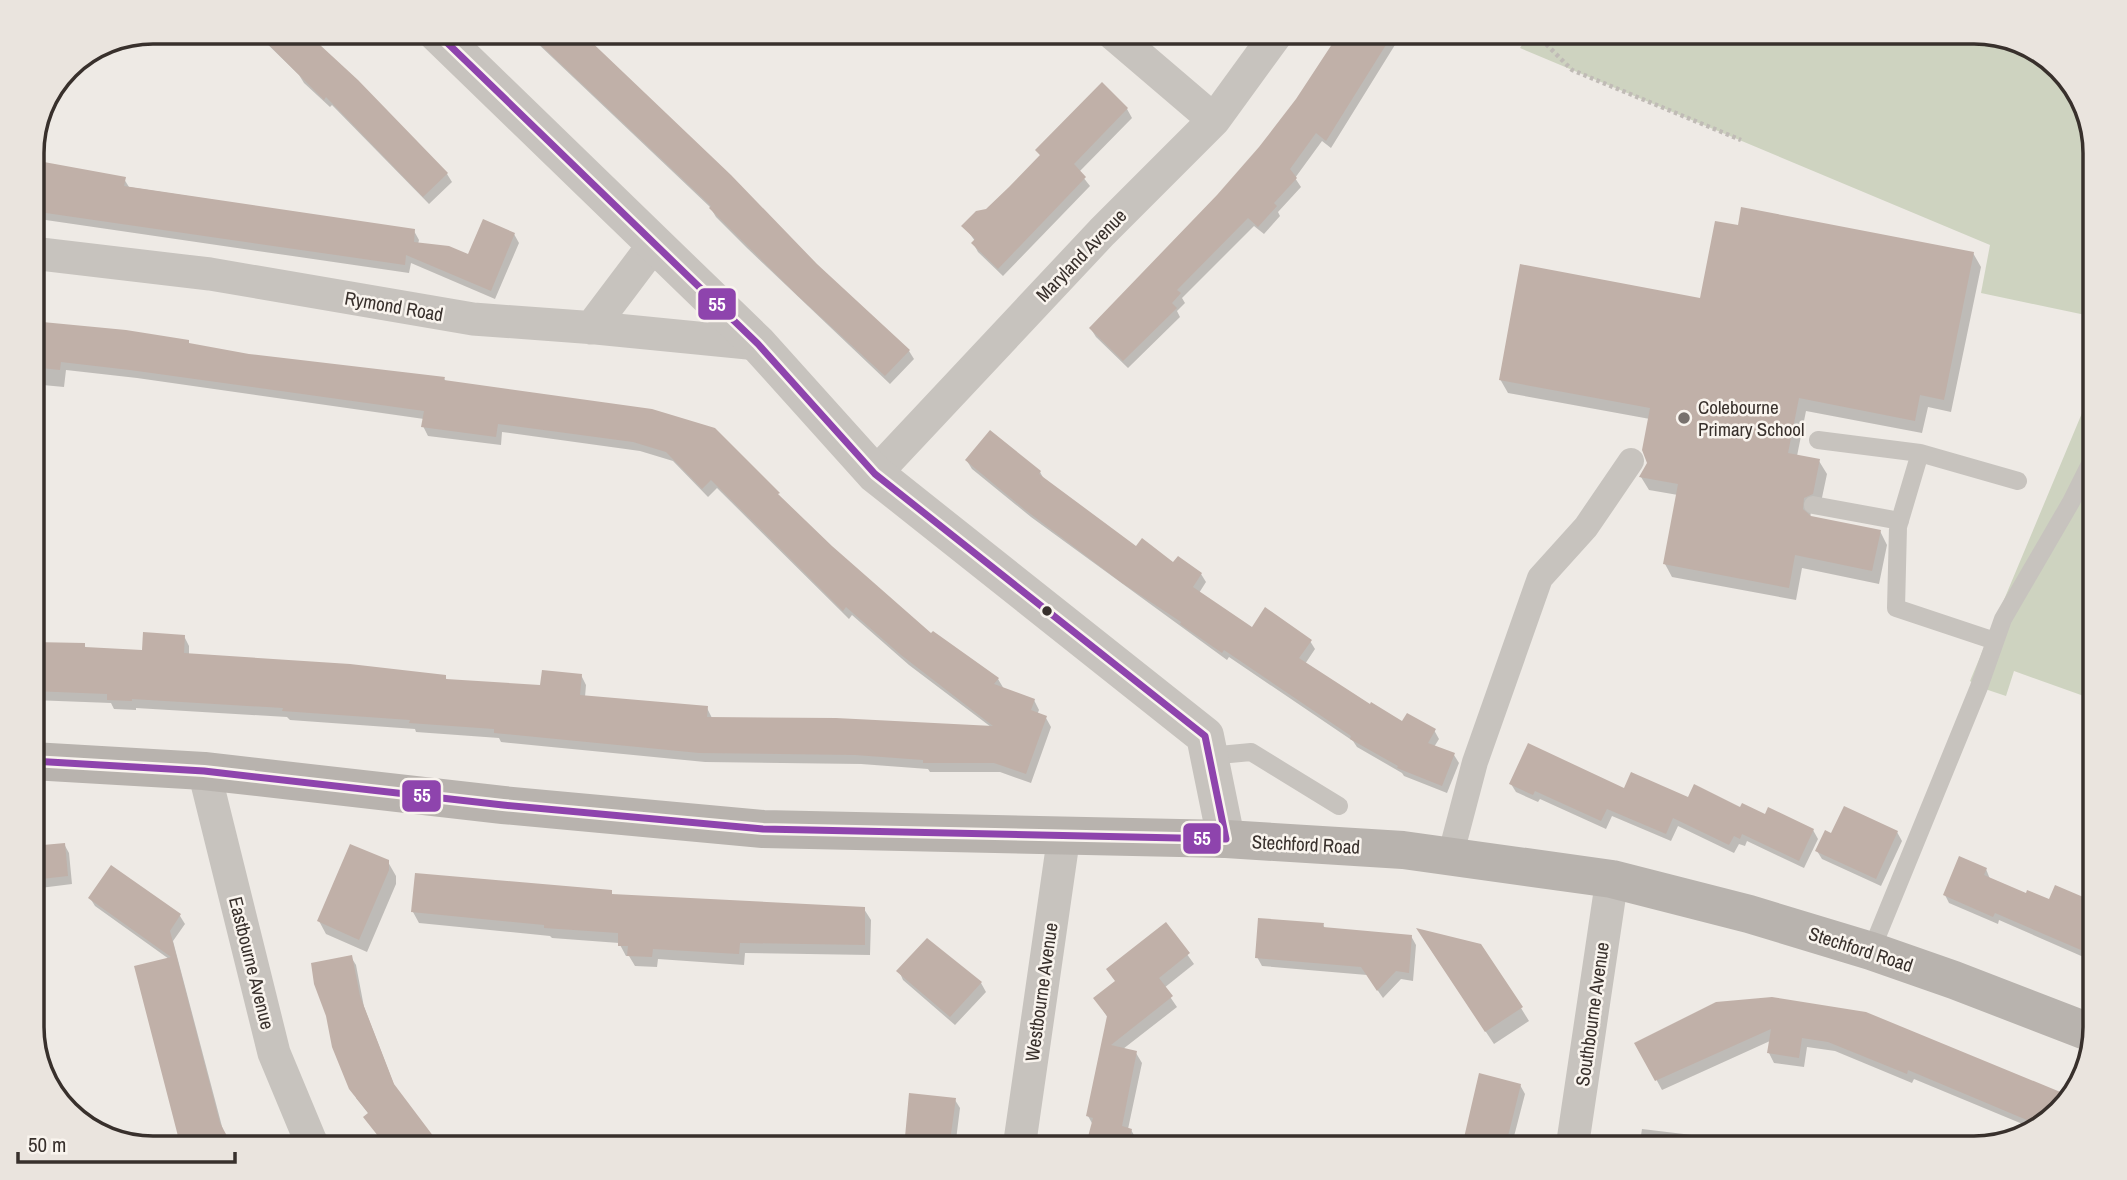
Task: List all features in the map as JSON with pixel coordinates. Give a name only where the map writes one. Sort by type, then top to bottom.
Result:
[{"type":"main road","name":"Stechford Road","points":[[44,762],[204,771],[503,805],[763,829],[1226,839],[1402,850],[1612,879],[1749,914],[1871,951],[2083,1030]]},
{"type":"street","points":[[448,44],[758,344],[876,474],[1205,736],[1226,839]]},
{"type":"street","points":[[1125,44],[1214,120]]},
{"type":"street","name":"Maryland Avenue","points":[[876,474],[1102,232],[1214,120],[1269,44]]},
{"type":"street","points":[[591,328],[655,243]]},
{"type":"street","name":"Rymond Road","points":[[44,254],[210,274],[473,319],[758,344]]},
{"type":"street","points":[[1450,857],[1475,762],[1540,578],[1586,527],[1631,461]]},
{"type":"street","name":"Eastbourne Avenue","points":[[204,771],[274,1053],[309,1136]]},
{"type":"street","name":"Westbourne Avenue","points":[[1021,1136],[1064,835]]},
{"type":"street","name":"Southbourne Avenue","points":[[1574,1136],[1612,879]]},
{"type":"lane","points":[[1818,440],[1920,453],[2018,481]]},
{"type":"lane","points":[[1920,453],[1900,521],[1896,608],[1995,641]]},
{"type":"lane","points":[[1871,951],[1979,687],[2003,618],[2083,478]]},
{"type":"lane","points":[[1813,505],[1900,521]]},
{"type":"lane","points":[[1209,756],[1251,752],[1339,806]]},
{"type":"path","points":[[1546,44],[1572,70],[1741,140]]},
{"type":"green space","points":[[1522,44],[1974,44],[2002,47],[2029,58],[2041,66],[2065,92],[2081,132],[2083,314],[1981,293],[1990,245],[1520,48]]},
{"type":"green space","points":[[2083,411],[2083,696],[2014,671],[2006,696],[1970,681]]},
{"type":"building","points":[[268,44],[319,44],[358,80],[448,173],[423,197],[326,97],[324,100]]},
{"type":"building","points":[[540,44],[594,44],[731,175],[817,264],[910,350],[885,376],[798,296],[709,208],[711,206]]},
{"type":"building","points":[[1332,44],[1387,44],[1326,141],[1316,133],[1290,169],[1297,178],[1274,203],[1277,206],[1258,227],[1248,218],[1177,290],[1181,293],[1172,303],[1177,308],[1123,361],[1089,328],[1217,195],[1296,99]]},
{"type":"building","points":[[1102,82],[1128,108],[1074,164],[1086,177],[998,269],[971,243],[975,239],[961,226],[976,211],[986,209],[1009,187],[1040,155],[1035,150]]},
{"type":"building","points":[[44,162],[126,177],[124,186],[415,229],[414,242],[449,246],[468,254],[483,219],[515,233],[491,291],[406,255],[405,265],[44,213]]},
{"type":"building","points":[[1741,207],[1974,252],[1944,400],[1920,395],[1915,421],[1799,398],[1788,453],[1820,459],[1813,494],[1804,498],[1803,509],[1811,516],[1881,530],[1872,571],[1795,555],[1789,588],[1663,564],[1678,484],[1639,477],[1647,463],[1642,450],[1650,408],[1499,380],[1520,264],[1700,298],[1715,221],[1738,225]]},
{"type":"building","points":[[44,322],[126,330],[189,340],[189,343],[249,354],[445,377],[444,380],[652,409],[715,428],[832,546],[931,633],[933,631],[999,678],[994,684],[1035,699],[1031,710],[1047,716],[1026,774],[994,763],[923,763],[923,760],[855,755],[699,753],[494,733],[494,729],[409,723],[410,720],[282,711],[283,708],[132,699],[107,700],[107,694],[44,691],[44,642],[85,643],[85,647],[142,650],[143,632],[185,635],[184,653],[350,664],[446,675],[446,679],[540,685],[542,670],[582,674],[580,695],[708,706],[707,717],[836,718],[993,726],[901,655],[846,607],[843,611],[711,480],[702,489],[666,452],[633,442],[498,424],[496,437],[421,427],[424,411],[130,370],[61,362],[60,370],[44,368]]},
{"type":"building","points":[[990,430],[1041,471],[1039,474],[1136,546],[1142,538],[1173,562],[1178,556],[1202,573],[1193,587],[1252,627],[1265,607],[1312,640],[1299,658],[1370,704],[1371,702],[1402,721],[1407,713],[1436,729],[1428,743],[1455,753],[1442,786],[1397,768],[1398,766],[1350,739],[1351,736],[1224,650],[1222,653],[1180,624],[1181,622],[1122,583],[1024,509],[965,460]]},
{"type":"building","points":[[1528,743],[1624,788],[1631,772],[1688,797],[1694,784],[1740,807],[1742,803],[1765,814],[1768,807],[1814,829],[1799,861],[1742,834],[1740,839],[1734,836],[1729,845],[1673,818],[1666,834],[1607,809],[1601,821],[1535,791],[1533,795],[1509,784]]},
{"type":"building","points":[[1844,806],[1898,831],[1876,879],[1815,851],[1825,830],[1831,833]]},
{"type":"building","points":[[65,843],[68,876],[44,879],[44,845]]},
{"type":"building","points":[[350,844],[389,860],[389,870],[359,940],[317,921]]},
{"type":"building","points":[[1959,856],[1987,868],[1984,875],[2026,893],[2027,890],[2049,899],[2055,885],[2083,897],[2083,951],[1995,913],[1993,917],[1943,895]]},
{"type":"building","points":[[111,865],[181,914],[170,931],[220,1123],[227,1136],[178,1136],[134,966],[171,957],[88,898]]},
{"type":"building","points":[[415,873],[612,890],[612,894],[865,907],[865,945],[740,943],[739,954],[653,949],[652,957],[627,956],[628,946],[618,946],[618,933],[544,928],[544,925],[411,912]]},
{"type":"building","points":[[1258,918],[1324,923],[1323,927],[1412,935],[1409,973],[1396,971],[1377,991],[1361,967],[1255,958]]},
{"type":"building","points":[[1166,922],[1190,953],[1159,978],[1173,996],[1111,1045],[1137,1051],[1122,1126],[1132,1129],[1130,1136],[1088,1136],[1093,1118],[1086,1116],[1107,1016],[1093,998],[1115,981],[1106,969]]},
{"type":"building","points":[[1416,928],[1481,944],[1523,1007],[1485,1032]]},
{"type":"building","points":[[927,938],[982,982],[950,1017],[896,971]]},
{"type":"building","points":[[352,955],[360,996],[394,1084],[433,1136],[378,1136],[363,1117],[368,1113],[349,1089],[332,1047],[326,1016],[314,984],[311,963]]},
{"type":"building","points":[[1772,997],[1866,1012],[2062,1093],[2030,1121],[1908,1070],[1907,1074],[1828,1042],[1802,1038],[1799,1058],[1767,1053],[1771,1029],[1655,1081],[1634,1043],[1716,1002]]},
{"type":"building","points":[[1479,1073],[1521,1084],[1508,1136],[1464,1136]]},
{"type":"building","points":[[909,1093],[956,1098],[951,1136],[905,1136]]},
{"type":"transit line","name":"55","points":[[44,762],[204,771],[503,805],[763,829],[1226,839],[1205,736],[875,474],[758,344],[448,44]]},
{"type":"place","name":"Colebourne Primary School","points":[[1684,418]]}]
